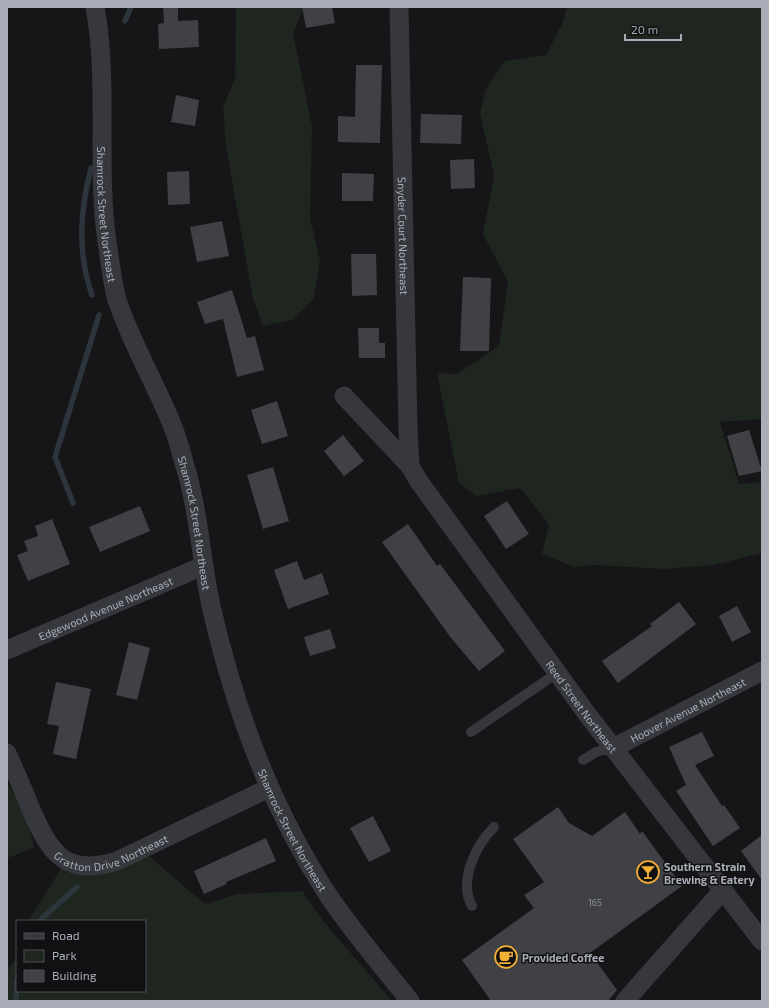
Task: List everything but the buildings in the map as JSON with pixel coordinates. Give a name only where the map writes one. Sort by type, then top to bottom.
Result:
[{"type":"street","name":"Shamrock Street Northeast","points":[[95,7],[101,58],[103,179],[107,239],[116,297],[133,340],[172,423],[188,476],[196,511],[203,566],[212,610],[232,685],[269,788],[286,824],[328,896],[410,1001]]},
{"type":"street","name":"Snyder Court Northeast","points":[[399,7],[410,466]]},
{"type":"street","name":"Reed Street Northeast","points":[[344,396],[410,466],[418,480],[557,673],[762,941]]},
{"type":"street","name":"Edgewood Avenue Northeast","points":[[7,650],[203,566]]},
{"type":"street","name":"Hoover Avenue Northeast","points":[[613,748],[762,671]]},
{"type":"street","name":"Gratton Drive Northeast","points":[[7,753],[43,835],[56,854],[69,862],[85,866],[100,866],[117,861],[269,788]]},
{"type":"street","points":[[625,1001],[723,890]]},
{"type":"lane","points":[[471,732],[557,673]]},
{"type":"lane","points":[[583,760],[596,752],[613,748]]},
{"type":"lane","points":[[472,906],[468,899],[467,890],[475,854],[483,839],[494,827]]},
{"type":"green space","points":[[236,7],[304,7],[293,33],[312,126],[310,218],[320,261],[313,300],[292,320],[263,326],[253,299],[226,146],[223,108],[235,78]]},
{"type":"green space","points":[[567,7],[762,7],[762,419],[720,422],[739,484],[762,482],[762,553],[714,565],[663,569],[597,565],[574,567],[542,554],[549,524],[520,488],[477,496],[459,483],[437,373],[457,374],[499,346],[508,282],[483,234],[494,176],[480,113],[486,88],[505,61],[546,55],[562,24]]},
{"type":"green space","points":[[7,782],[26,815],[34,848],[7,858]]},
{"type":"green space","points":[[145,853],[205,904],[238,894],[302,891],[324,922],[392,1001],[7,1001],[7,971],[16,959],[16,992],[146,992],[146,920],[29,920],[61,869],[100,872]]},
{"type":"waterway","points":[[125,21],[131,7]]},
{"type":"waterway","points":[[91,168],[84,200],[82,247],[87,279],[92,295]]},
{"type":"waterway","points":[[73,503],[55,457],[99,315]]},
{"type":"waterway","points":[[40,920],[77,887]]},
{"type":"waterway","points":[[16,992],[16,1001]]},
{"type":"place","name":"Southern Strain Brewing & Eatery","points":[[648,872]]},
{"type":"place","name":"Provided Coffee","points":[[506,957]]}]
